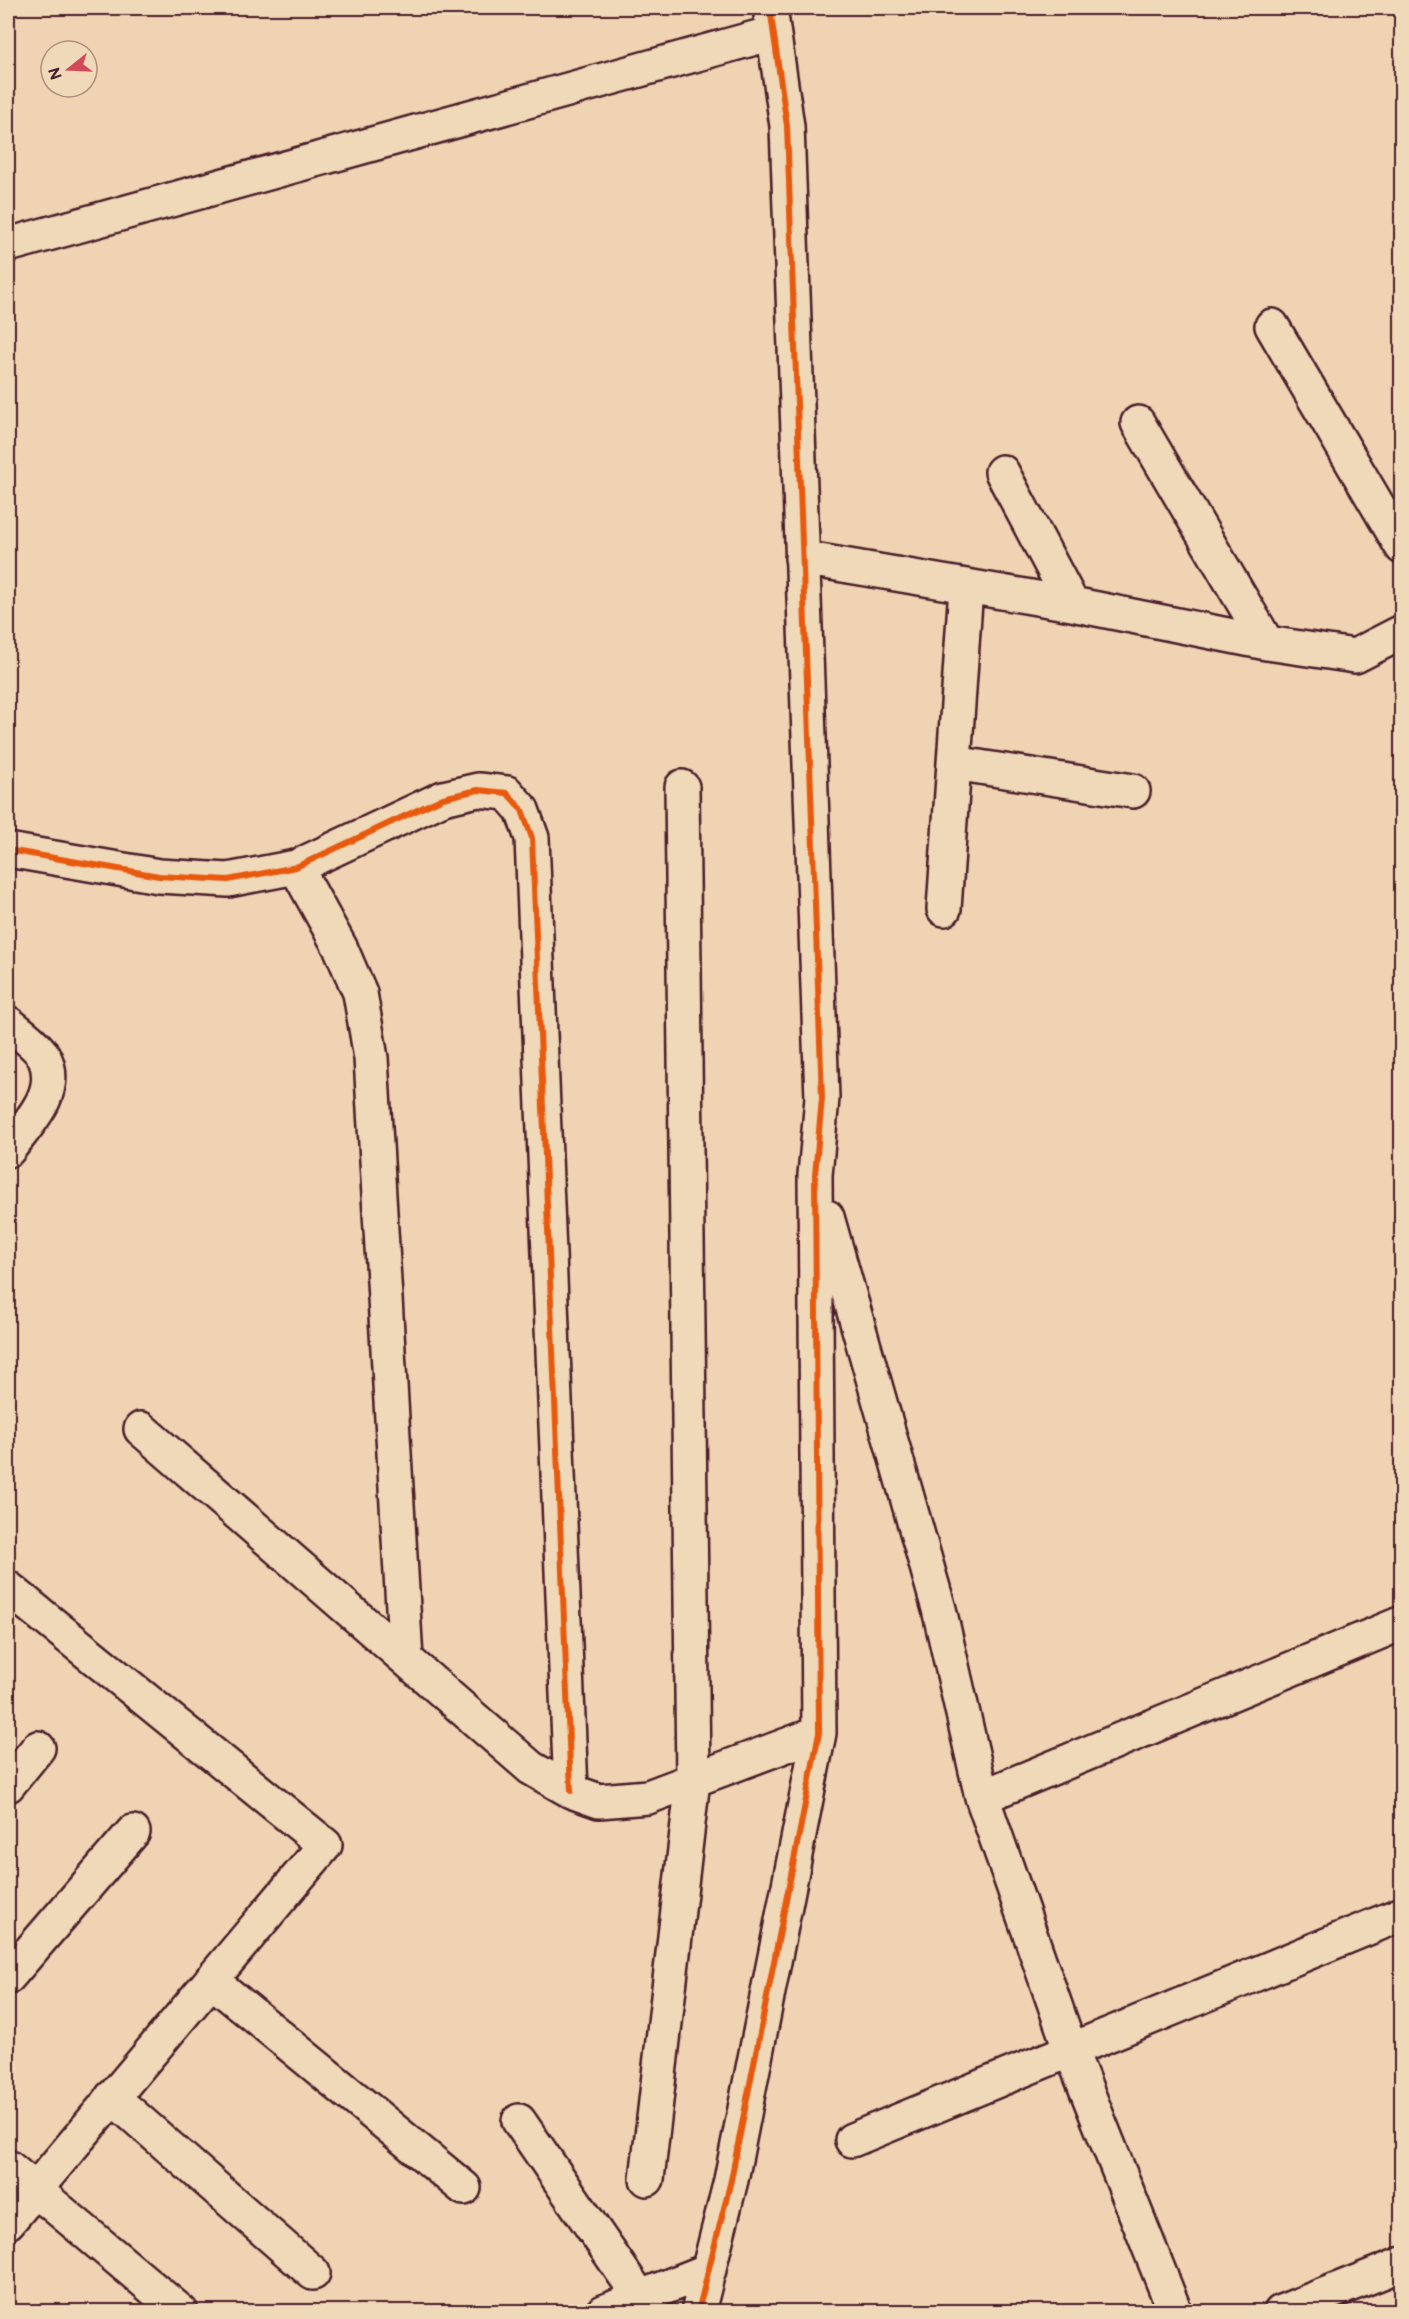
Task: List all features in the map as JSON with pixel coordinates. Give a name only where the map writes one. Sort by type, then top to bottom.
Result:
[{"type":"street","points":[[8,245],[772,20],[787,126],[822,1098],[815,1175],[819,1733],[731,2180],[698,2312]]},
{"type":"street","points":[[1272,326],[1401,547]]},
{"type":"street","points":[[1138,423],[1267,644]]},
{"type":"street","points":[[1002,472],[1072,604]]},
{"type":"street","points":[[802,558],[1072,604],[1267,644],[1355,656],[1401,632]]},
{"type":"street","points":[[944,909],[966,587]]},
{"type":"street","points":[[954,763],[1133,791]]},
{"type":"street","points":[[647,2179],[693,1780],[682,788]]},
{"type":"street","points":[[8,850],[159,876],[228,880],[296,867],[443,798],[478,790],[507,794],[522,810],[532,838],[571,1791]]},
{"type":"street","points":[[296,867],[341,949],[360,993],[371,1058],[406,1659]]},
{"type":"street","points":[[8,1023],[45,1058],[50,1083],[41,1105],[8,1150]]},
{"type":"street","points":[[815,1175],[939,1610],[982,1797],[1071,2051],[1174,2312]]},
{"type":"street","points":[[141,1429],[531,1768],[571,1791],[599,1801],[648,1797],[819,1733]]},
{"type":"street","points":[[8,1588],[325,1845],[8,2222]]},
{"type":"street","points":[[982,1797],[1401,1623]]},
{"type":"street","points":[[8,1785],[38,1748]]},
{"type":"street","points":[[8,1977],[133,1832]]},
{"type":"street","points":[[852,2140],[1401,1914]]},
{"type":"street","points":[[211,1980],[464,2188]]},
{"type":"street","points":[[112,2097],[313,2273]]},
{"type":"street","points":[[519,2121],[640,2297]]},
{"type":"street","points":[[8,2167],[181,2312]]},
{"type":"street","points":[[1281,2312],[1401,2264]]},
{"type":"street","points":[[603,2312],[709,2270]]},
{"type":"cycle path","points":[[698,2312],[731,2180],[819,1733],[815,1175],[822,1098],[787,126],[770,8]]},
{"type":"cycle path","points":[[8,850],[159,876],[228,880],[296,867],[443,798],[478,790],[507,793],[522,810],[532,838],[571,1791]]}]
